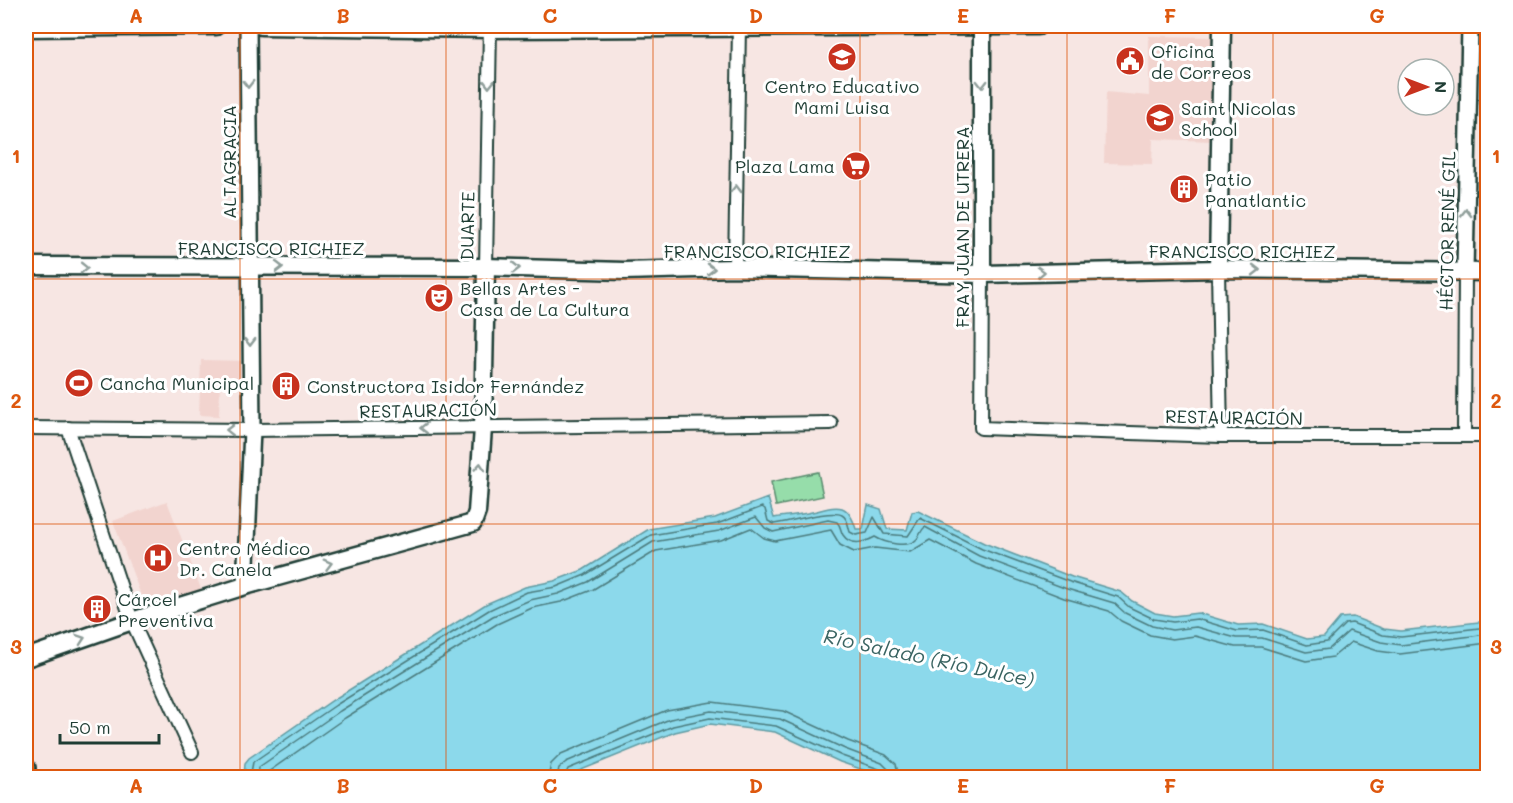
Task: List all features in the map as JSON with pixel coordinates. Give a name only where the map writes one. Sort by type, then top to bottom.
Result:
[{"type":"main road","points":[[26,28],[216,26]]},
{"type":"main road","points":[[261,26],[1038,26]]},
{"type":"main road","name":"FRAY JUAN DE UTRERA","points":[[982,26],[982,274]]},
{"type":"main road","points":[[1218,269],[1222,26]]},
{"type":"main road","name":"FRANCISCO RICHIEZ","points":[[26,266],[486,267],[624,271],[735,268],[982,274],[1218,269],[1488,272]]},
{"type":"main road","name":"DUARTE","points":[[245,586],[466,526],[475,521],[483,428],[486,267]]},
{"type":"main road","points":[[26,658],[132,621],[245,586]]},
{"type":"main road","points":[[26,768],[26,777]]},
{"type":"street","name":"ALTAGRACIA","points":[[245,586],[252,430],[248,26]]},
{"type":"street","points":[[735,268],[739,26]]},
{"type":"street","name":"HÉCTOR RENÉ GIL","points":[[1464,436],[1470,26]]},
{"type":"street","name":"DUARTE","points":[[486,267],[490,27]]},
{"type":"street","points":[[1218,269],[1221,436]]},
{"type":"street","name":"FRAY JUAN DE UTRERA","points":[[981,428],[982,274]]},
{"type":"street","name":"RESTAURACIÓN","points":[[27,426],[252,430],[831,423]]},
{"type":"street","points":[[68,428],[132,621],[192,752]]},
{"type":"street","name":"RESTAURACIÓN","points":[[981,428],[1221,436],[1488,436]]},
{"type":"shaded area","name":"Saint Nicolas School","points":[[1149,36],[1217,37],[1214,141],[1153,139],[1152,164],[1104,163],[1106,92],[1149,96]]},
{"type":"shaded area","points":[[201,360],[247,361],[246,380],[220,379],[219,416],[199,415]]},
{"type":"shaded area","name":"Centro Médico Dr. Canela","points":[[167,501],[203,594],[148,614],[113,521]]},
{"type":"green space","points":[[818,472],[823,496],[776,506],[771,482]]},
{"type":"water","name":"Río Salado (Río Dulce)","points":[[768,498],[774,518],[839,507],[849,513],[856,529],[863,529],[868,505],[881,509],[887,529],[907,530],[912,512],[918,511],[984,543],[1072,577],[1121,592],[1132,601],[1155,613],[1173,616],[1198,613],[1238,625],[1263,624],[1307,639],[1324,637],[1340,618],[1353,617],[1384,629],[1401,631],[1487,621],[1487,777],[884,777],[840,762],[775,732],[710,724],[675,732],[564,777],[244,777],[245,763],[249,758],[333,700],[486,604],[525,587],[554,581],[583,570],[649,529],[715,518]]},
{"type":"place","name":"Centro Educativo Mami Luisa","points":[[842,57]]},
{"type":"place","name":"Oficina de Correos","points":[[1130,61]]},
{"type":"place","name":"Saint Nicolas School","points":[[1160,118]]},
{"type":"place","name":"Plaza Lama","points":[[856,166]]},
{"type":"place","name":"Patio Panatlantic","points":[[1184,189]]},
{"type":"place","name":"Bellas Artes - Casa de La Cultura","points":[[439,298]]},
{"type":"place","name":"Cancha Municipal","points":[[79,383]]},
{"type":"place","name":"Constructora Isidor Fernández","points":[[286,386]]},
{"type":"place","name":"Centro Médico Dr. Canela","points":[[158,558]]},
{"type":"place","name":"Cárcel Preventiva","points":[[97,609]]}]
